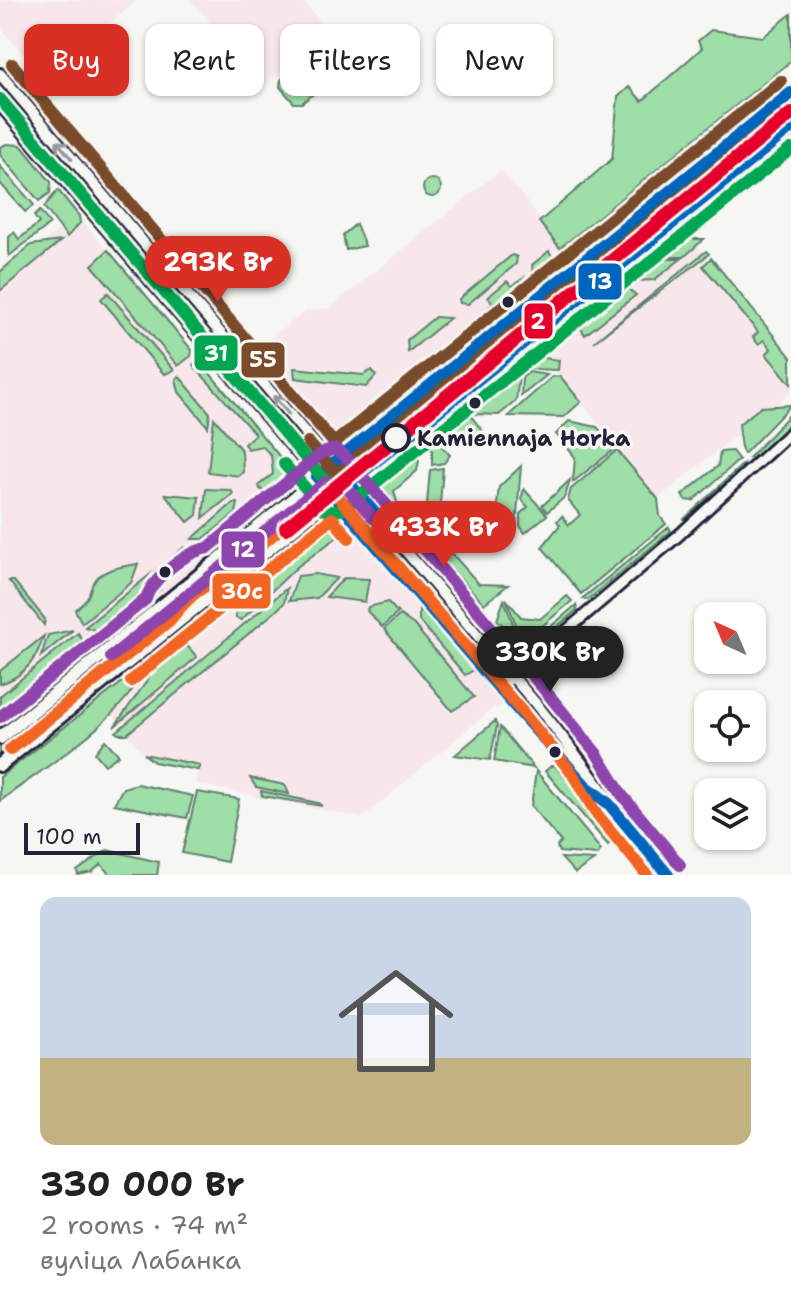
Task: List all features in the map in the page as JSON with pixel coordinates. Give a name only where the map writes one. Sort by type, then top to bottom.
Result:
[{"type":"main road","points":[[0,74],[513,677],[585,764],[609,804],[668,875]]},
{"type":"main road","points":[[0,738],[791,93]]},
{"type":"main road","points":[[0,104],[499,688],[586,786],[609,804]]},
{"type":"main road","points":[[0,765],[791,128]]},
{"type":"main road","points":[[73,681],[67,695],[79,702]]},
{"type":"street","points":[[499,688],[679,535],[791,432]]},
{"type":"shaded area","points":[[0,0],[137,0],[110,24],[24,24],[24,55],[0,27]]},
{"type":"shaded area","points":[[191,0],[302,0],[322,24],[280,24],[280,72],[264,85],[264,24],[212,24]]},
{"type":"shaded area","points":[[501,170],[575,262],[560,268],[351,438],[338,442],[322,436],[253,352],[306,311],[330,308]]},
{"type":"shaded area","points":[[77,214],[289,467],[291,479],[288,488],[214,551],[212,559],[203,561],[0,723],[0,277]]},
{"type":"shaded area","points":[[693,239],[791,361],[791,392],[658,498],[545,357]]},
{"type":"shaded area","points":[[336,519],[352,526],[502,705],[493,708],[362,818],[195,784],[199,765],[143,754],[101,699],[182,639],[318,526]]},
{"type":"green space","points":[[791,14],[791,61],[560,248],[539,222],[612,159],[618,97],[629,87],[642,101],[702,48],[698,41],[711,30],[763,37]]},
{"type":"green space","points":[[288,96],[311,96],[302,103],[294,103]]},
{"type":"green space","points":[[6,144],[21,145],[51,182],[50,193],[39,201],[0,155],[0,147]]},
{"type":"green space","points":[[0,166],[34,205],[25,212],[0,183]]},
{"type":"green space","points":[[428,179],[436,179],[441,188],[439,195],[428,197],[423,192],[423,184]]},
{"type":"green space","points":[[58,190],[79,216],[80,223],[67,237],[44,207]]},
{"type":"green space","points":[[40,211],[50,224],[9,256],[9,237],[14,232],[19,239],[39,223],[34,216]]},
{"type":"green space","points":[[689,221],[698,223],[579,319],[570,317]]},
{"type":"green space","points":[[356,224],[365,246],[346,250],[343,235]]},
{"type":"green space","points":[[689,239],[704,239],[684,257],[666,257]]},
{"type":"green space","points":[[61,241],[0,291],[0,272],[31,245]]},
{"type":"green space","points":[[108,250],[192,350],[191,356],[178,366],[92,265]]},
{"type":"green space","points":[[549,251],[558,267],[534,286],[532,265]]},
{"type":"green space","points":[[706,251],[709,254],[594,342]]},
{"type":"green space","points":[[512,255],[517,257],[516,264],[468,304],[460,303],[459,299]]},
{"type":"green space","points":[[711,258],[791,357],[791,384],[766,354],[771,349],[764,340],[758,344],[753,337],[758,332],[703,266]]},
{"type":"green space","points":[[664,259],[681,259],[654,280],[637,281]]},
{"type":"green space","points":[[525,277],[525,281],[483,313],[493,303],[488,297],[507,281],[512,286]]},
{"type":"green space","points":[[628,289],[636,295],[585,335],[580,327]]},
{"type":"green space","points":[[108,293],[174,370],[165,374],[162,372],[101,299]]},
{"type":"green space","points":[[435,317],[450,318],[408,352],[407,340]]},
{"type":"green space","points":[[542,358],[559,360],[558,370],[529,369]]},
{"type":"green space","points":[[195,362],[203,365],[285,463],[289,481],[281,492],[271,495],[260,489],[259,485],[273,474],[271,455],[262,446],[248,449],[244,444],[255,434],[193,365]]},
{"type":"green space","points":[[294,368],[363,375],[372,370],[376,376],[366,387],[295,378]]},
{"type":"green space","points":[[529,372],[547,375],[521,396],[522,378]]},
{"type":"green space","points":[[179,376],[210,413],[208,427],[179,392],[176,379]]},
{"type":"green space","points":[[560,376],[581,402],[564,417],[508,416],[552,377]]},
{"type":"green space","points":[[519,377],[516,401],[499,415],[474,414]]},
{"type":"green space","points":[[791,405],[744,454],[739,424],[761,407]]},
{"type":"green space","points":[[791,413],[791,422],[756,459],[749,458]]},
{"type":"green space","points":[[471,416],[482,430],[465,443],[444,445],[441,441]]},
{"type":"green space","points":[[214,418],[242,451],[243,472],[239,476],[208,472]]},
{"type":"green space","points":[[569,421],[597,427],[616,448],[573,482],[575,457],[556,434]]},
{"type":"green space","points":[[439,443],[450,455],[444,463],[432,465],[432,448]]},
{"type":"green space","points":[[617,450],[658,499],[660,516],[666,524],[581,594],[542,547],[560,525],[557,521],[562,516],[569,525],[580,515],[568,500],[571,489]]},
{"type":"green space","points":[[410,451],[419,461],[417,471],[394,491],[397,502],[386,512],[378,497],[381,476]]},
{"type":"green space","points":[[732,451],[739,460],[693,501],[685,500],[682,495],[718,466],[720,452]]},
{"type":"green space","points":[[743,464],[741,472],[687,522],[684,519]]},
{"type":"green space","points":[[521,466],[516,526],[495,523],[499,487]]},
{"type":"green space","points":[[443,468],[436,551],[424,537],[430,470]]},
{"type":"green space","points":[[570,480],[565,497],[547,512],[542,506]]},
{"type":"green space","points":[[206,489],[231,490],[233,494],[203,518]]},
{"type":"green space","points":[[524,489],[547,515],[525,533],[520,526],[520,514],[528,507],[521,499]]},
{"type":"green space","points":[[165,494],[199,497],[197,515],[188,522]]},
{"type":"green space","points":[[306,498],[313,502],[110,665],[136,638]]},
{"type":"green space","points":[[233,503],[238,503],[236,513],[203,539],[192,539]]},
{"type":"green space","points":[[327,520],[343,520],[352,526],[297,567],[241,620],[236,618],[233,596]]},
{"type":"green space","points":[[669,527],[671,531],[588,600],[583,598]]},
{"type":"green space","points":[[184,547],[198,550],[159,583],[161,589],[138,612],[101,632],[85,627]]},
{"type":"green space","points":[[447,548],[479,584],[508,585],[484,604],[438,554],[438,550],[441,553]]},
{"type":"green space","points":[[138,564],[131,583],[82,623],[75,610],[88,597],[96,579],[110,570]]},
{"type":"green space","points":[[315,574],[337,578],[317,598],[289,601],[298,576]]},
{"type":"green space","points":[[344,578],[369,579],[365,602],[326,597]]},
{"type":"green space","points":[[9,581],[14,581],[45,619],[44,625]]},
{"type":"green space","points":[[287,588],[284,603],[276,611],[127,734],[116,732]]},
{"type":"green space","points":[[567,596],[572,601],[523,642],[506,599],[521,617],[540,619]]},
{"type":"green space","points":[[504,600],[520,642],[497,620]]},
{"type":"green space","points":[[388,602],[398,613],[382,627],[367,611],[368,607]]},
{"type":"green space","points":[[419,605],[474,670],[465,675],[419,621]]},
{"type":"green space","points":[[576,605],[577,610],[532,648],[529,645]]},
{"type":"green space","points":[[400,615],[414,625],[474,697],[452,711],[384,629]]},
{"type":"green space","points":[[73,630],[41,656],[48,635]]},
{"type":"green space","points":[[78,633],[85,644],[83,653],[0,722],[0,696]]},
{"type":"green space","points":[[44,636],[28,666],[0,684],[0,671]]},
{"type":"green space","points":[[182,640],[197,657],[114,727],[147,681],[159,658]]},
{"type":"green space","points":[[147,663],[137,683],[104,722],[0,801],[0,777]]},
{"type":"green space","points":[[59,703],[61,707],[0,756],[0,747]]},
{"type":"green space","points":[[495,721],[497,726],[490,760],[455,755]]},
{"type":"green space","points":[[500,727],[534,768],[494,761]]},
{"type":"green space","points":[[105,740],[119,755],[105,765],[95,753]]},
{"type":"green space","points":[[144,754],[200,765],[198,770],[154,762]]},
{"type":"green space","points":[[555,766],[616,836],[608,845],[545,771]]},
{"type":"green space","points":[[536,771],[601,850],[597,855],[559,852],[557,846],[561,842],[531,806]]},
{"type":"green space","points":[[250,778],[285,785],[289,794],[256,787]]},
{"type":"green space","points":[[137,784],[193,796],[187,818],[114,804],[123,788]]},
{"type":"green space","points":[[261,791],[318,803],[322,806],[262,796]]},
{"type":"green space","points":[[197,792],[239,799],[227,862],[182,853]]},
{"type":"green space","points":[[107,850],[159,862],[157,875],[110,875],[101,864],[92,872],[78,875],[77,871]]},
{"type":"green space","points":[[561,858],[594,860],[575,873]]},
{"type":"metro line","name":"2","points":[[286,528],[791,114]]},
{"type":"transit line","name":"55","points":[[12,64],[334,443],[781,81]]},
{"type":"transit line","name":"13","points":[[668,875],[609,804],[586,786],[523,716],[317,477],[791,93]]},
{"type":"transit line","name":"31","points":[[0,99],[320,475],[332,481],[342,477],[791,114]]},
{"type":"transit line","name":"55","points":[[308,442],[336,474],[781,116]]},
{"type":"transit line","name":"13","points":[[377,516],[349,483],[791,128]]},
{"type":"transit line","name":"31","points":[[284,464],[324,509],[333,512],[343,509],[791,149]]},
{"type":"transit line","name":"12","points":[[0,717],[146,599],[155,583],[171,567],[191,554],[208,548],[322,453],[335,449],[344,455],[548,694],[597,754],[622,795],[680,865]]},
{"type":"transit line","name":"12","points":[[111,657],[326,482],[344,484],[373,518]]},
{"type":"transit line","name":"30с","points":[[10,750],[170,620],[194,594],[225,575],[330,487],[524,714],[572,773],[596,813],[647,875]]},
{"type":"transit line","name":"30с","points":[[131,681],[332,518],[349,538]]},
{"type":"place","name":"Kamiennaja Horka","points":[[396,438]]}]
